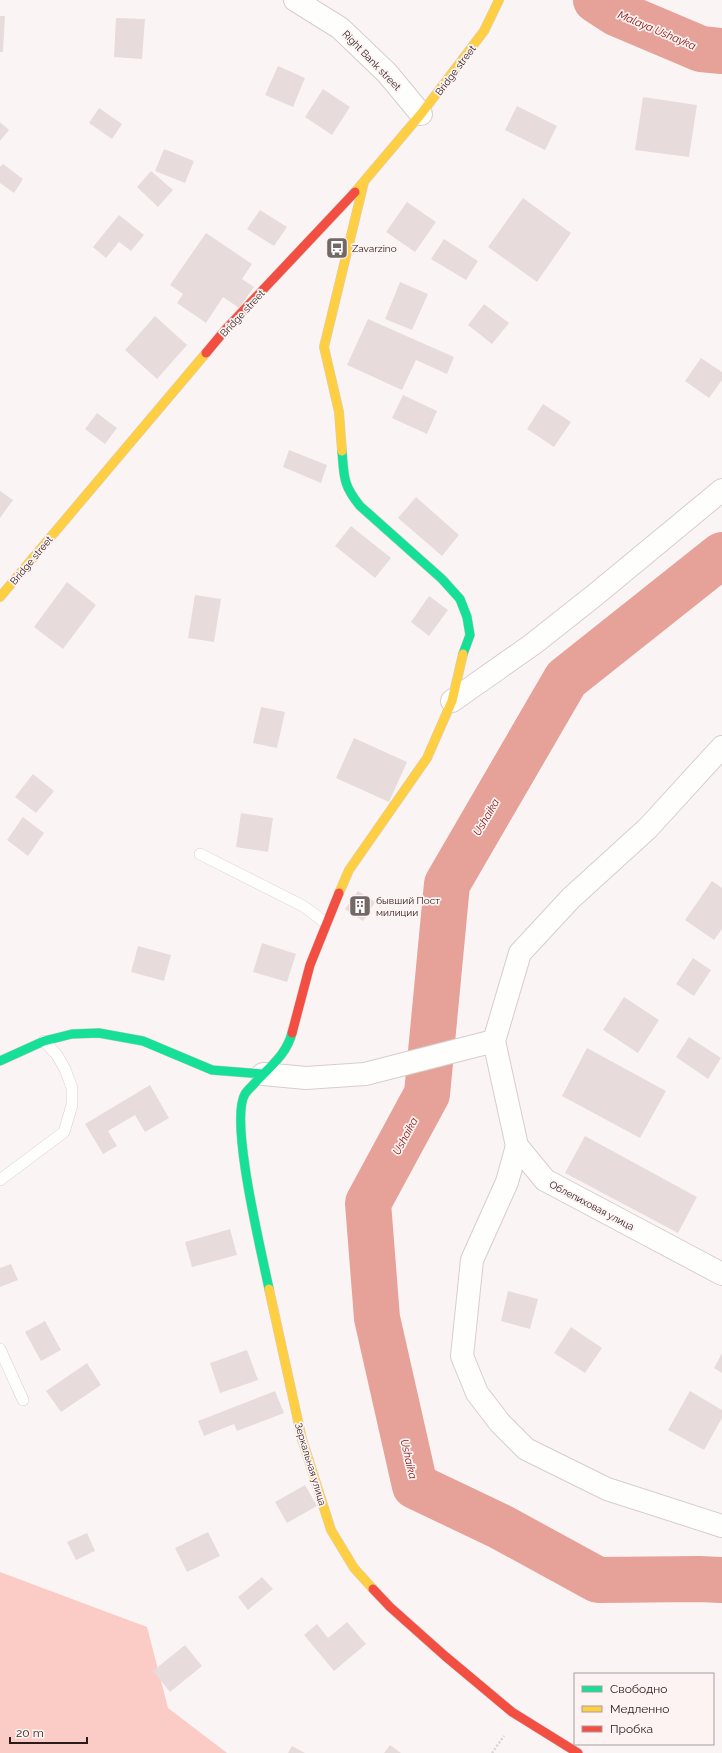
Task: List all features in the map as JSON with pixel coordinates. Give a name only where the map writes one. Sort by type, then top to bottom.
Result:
[{"type":"street","name":"Right Bank street","points":[[295,0],[340,28],[387,73],[421,114]]},
{"type":"street","name":"Bridge street","points":[[0,597],[226,329],[364,182],[421,114],[484,31],[499,0]]},
{"type":"street","name":"Зеркальная улица","points":[[364,182],[324,347],[338,412],[344,478],[349,493],[360,506],[442,579],[460,599],[467,617],[470,635],[463,654],[452,701],[427,758],[349,870],[310,965],[290,1038],[280,1059],[263,1074],[244,1095],[240,1117],[242,1151],[274,1312],[302,1439],[331,1530],[354,1568],[390,1606],[444,1656],[512,1712],[578,1753]]},
{"type":"street","points":[[452,701],[533,644],[722,490]]},
{"type":"street","points":[[0,1061],[44,1041],[72,1034],[99,1033],[143,1042],[212,1070],[306,1078],[365,1074],[487,1043],[520,953],[571,898],[648,828],[722,747]]},
{"type":"street","name":"Облепиховая улица","points":[[487,1043],[517,1146],[545,1180],[722,1274]]},
{"type":"street","points":[[517,1146],[507,1182],[472,1260],[462,1356],[477,1393],[500,1422],[526,1449],[607,1488],[722,1526]]},
{"type":"lane","points":[[200,854],[304,906],[326,923]]},
{"type":"lane","points":[[0,1180],[64,1132],[72,1105],[72,1088],[66,1069],[57,1055],[44,1041]]},
{"type":"lane","points":[[0,1349],[23,1400]]},
{"type":"shaded area","points":[[0,1572],[147,1627],[168,1708],[227,1753],[0,1753]]},
{"type":"building","points":[[0,16],[5,16],[3,52],[0,52]]},
{"type":"building","points":[[116,18],[145,19],[142,59],[114,57]]},
{"type":"building","points":[[278,66],[305,78],[293,107],[265,95]]},
{"type":"building","points":[[323,89],[350,107],[332,135],[305,117]]},
{"type":"building","points":[[643,97],[697,105],[689,157],[635,150]]},
{"type":"building","points":[[517,106],[557,126],[545,150],[505,130]]},
{"type":"building","points":[[99,108],[122,124],[112,139],[89,123]]},
{"type":"building","points":[[0,122],[9,130],[0,141]]},
{"type":"building","points":[[164,149],[194,161],[185,183],[155,171]]},
{"type":"building","points":[[3,164],[23,179],[14,193],[0,183],[0,167]]},
{"type":"building","points":[[151,171],[173,190],[158,207],[137,187]]},
{"type":"building","points":[[523,198],[571,233],[537,282],[488,247]]},
{"type":"building","points":[[407,202],[436,222],[415,252],[386,232]]},
{"type":"building","points":[[260,210],[287,227],[274,246],[247,229]]},
{"type":"building","points":[[119,215],[144,235],[131,251],[119,242],[106,258],[93,247]]},
{"type":"building","points":[[206,233],[252,264],[242,279],[254,287],[239,308],[223,297],[206,323],[177,303],[183,294],[170,285]]},
{"type":"building","points":[[444,239],[478,261],[466,280],[431,259]]},
{"type":"building","points":[[400,282],[428,294],[412,330],[385,319]]},
{"type":"building","points":[[484,304],[509,323],[492,344],[468,325]]},
{"type":"building","points":[[155,316],[187,345],[157,379],[125,350]]},
{"type":"building","points":[[368,319],[454,357],[447,374],[416,360],[402,390],[347,365]]},
{"type":"building","points":[[701,358],[722,372],[722,380],[709,398],[685,381]]},
{"type":"building","points":[[403,395],[437,411],[427,434],[392,418]]},
{"type":"building","points":[[543,404],[571,422],[554,447],[527,429]]},
{"type":"building","points":[[97,413],[117,428],[105,444],[85,429]]},
{"type":"building","points":[[289,450],[327,465],[321,483],[283,467]]},
{"type":"building","points":[[0,491],[13,500],[0,518]]},
{"type":"building","points":[[416,497],[459,535],[442,556],[398,518]]},
{"type":"building","points":[[351,526],[391,558],[375,578],[335,546]]},
{"type":"building","points":[[67,582],[96,605],[63,649],[34,627]]},
{"type":"building","points":[[195,595],[221,599],[214,642],[188,638]]},
{"type":"building","points":[[429,596],[448,610],[429,636],[411,622]]},
{"type":"building","points":[[261,707],[285,712],[277,748],[253,743]]},
{"type":"building","points":[[354,738],[407,762],[389,802],[336,778]]},
{"type":"building","points":[[33,774],[54,791],[36,813],[15,797]]},
{"type":"building","points":[[241,813],[273,818],[268,852],[236,847]]},
{"type":"building","points":[[23,817],[44,833],[28,856],[7,840]]},
{"type":"building","points":[[712,881],[722,888],[722,929],[714,940],[685,920]]},
{"type":"building","name":"бывший Пост милиции","points":[[358,891],[375,902],[363,921],[345,909]]},
{"type":"building","points":[[262,943],[296,954],[287,982],[253,972]]},
{"type":"building","points":[[138,946],[171,955],[164,981],[131,972]]},
{"type":"building","points":[[693,958],[711,970],[694,996],[676,984]]},
{"type":"building","points":[[624,997],[659,1020],[638,1053],[603,1030]]},
{"type":"building","points":[[689,1037],[721,1058],[708,1079],[676,1057]]},
{"type":"building","points":[[587,1048],[666,1091],[640,1138],[562,1096]]},
{"type":"building","points":[[150,1085],[169,1118],[145,1132],[135,1115],[108,1131],[117,1146],[103,1154],[85,1124]]},
{"type":"building","points":[[585,1136],[697,1197],[678,1233],[565,1173]]},
{"type":"building","points":[[230,1229],[237,1255],[192,1267],[185,1242]]},
{"type":"building","points":[[11,1264],[18,1280],[0,1287],[0,1268]]},
{"type":"building","points":[[508,1291],[538,1299],[530,1329],[501,1321]]},
{"type":"building","points":[[45,1321],[61,1350],[41,1361],[25,1332]]},
{"type":"building","points":[[571,1327],[602,1348],[585,1373],[554,1353]]},
{"type":"building","points":[[247,1350],[258,1380],[220,1393],[210,1363]]},
{"type":"building","points":[[722,1353],[722,1373],[714,1368]]},
{"type":"building","points":[[87,1363],[101,1385],[61,1412],[46,1391]]},
{"type":"building","points":[[275,1391],[284,1413],[237,1431],[234,1424],[204,1436],[198,1421]]},
{"type":"building","points":[[690,1391],[722,1410],[722,1418],[704,1450],[668,1430]]},
{"type":"building","points":[[305,1485],[317,1506],[287,1523],[275,1502]]},
{"type":"building","points":[[208,1532],[220,1556],[187,1572],[175,1548]]},
{"type":"building","points":[[87,1533],[95,1551],[76,1560],[67,1542]]},
{"type":"building","points":[[262,1577],[273,1589],[248,1610],[238,1597]]},
{"type":"building","points":[[347,1622],[366,1644],[334,1671],[304,1635],[317,1624],[328,1638]]},
{"type":"building","points":[[185,1645],[202,1666],[170,1692],[153,1671]]},
{"type":"building","points":[[390,1745],[401,1753],[384,1753]]},
{"type":"building","points":[[292,1746],[305,1753],[288,1753]]},
{"type":"waterway","name":"Malaya Ushayka","points":[[596,0],[616,13],[701,49],[722,51]]},
{"type":"waterway","name":"Ushaika","points":[[722,555],[566,679],[447,884],[427,1094],[368,1203],[377,1318],[415,1486],[501,1527],[598,1580],[722,1580]]},
{"type":"traffic: fast","points":[[342,451],[345,480],[354,499],[442,579],[460,599],[467,617],[470,635],[463,654]]},
{"type":"traffic: fast","points":[[0,1061],[44,1041],[72,1034],[99,1033],[143,1041],[212,1070],[263,1074]]},
{"type":"traffic: fast","points":[[269,1289],[248,1188],[241,1131],[241,1108],[245,1094],[281,1055],[292,1033]]},
{"type":"traffic: slow","points":[[355,192],[421,114],[484,31],[499,0]]},
{"type":"traffic: slow","points":[[342,451],[339,412],[324,347],[364,182]]},
{"type":"traffic: slow","points":[[0,597],[206,353]]},
{"type":"traffic: slow","points":[[339,893],[349,870],[427,758],[452,701],[463,654]]},
{"type":"traffic: slow","points":[[269,1289],[302,1439],[331,1530],[354,1568],[373,1589]]},
{"type":"traffic: jam","points":[[206,353],[226,329],[355,192]]},
{"type":"traffic: jam","points":[[292,1033],[310,965],[339,893]]},
{"type":"traffic: jam","points":[[373,1589],[390,1607],[445,1656],[512,1712],[578,1753]]},
{"type":"place","name":"Zavarzino","points":[[337,248]]},
{"type":"place","name":"бывший Пост милиции","points":[[360,906]]}]
